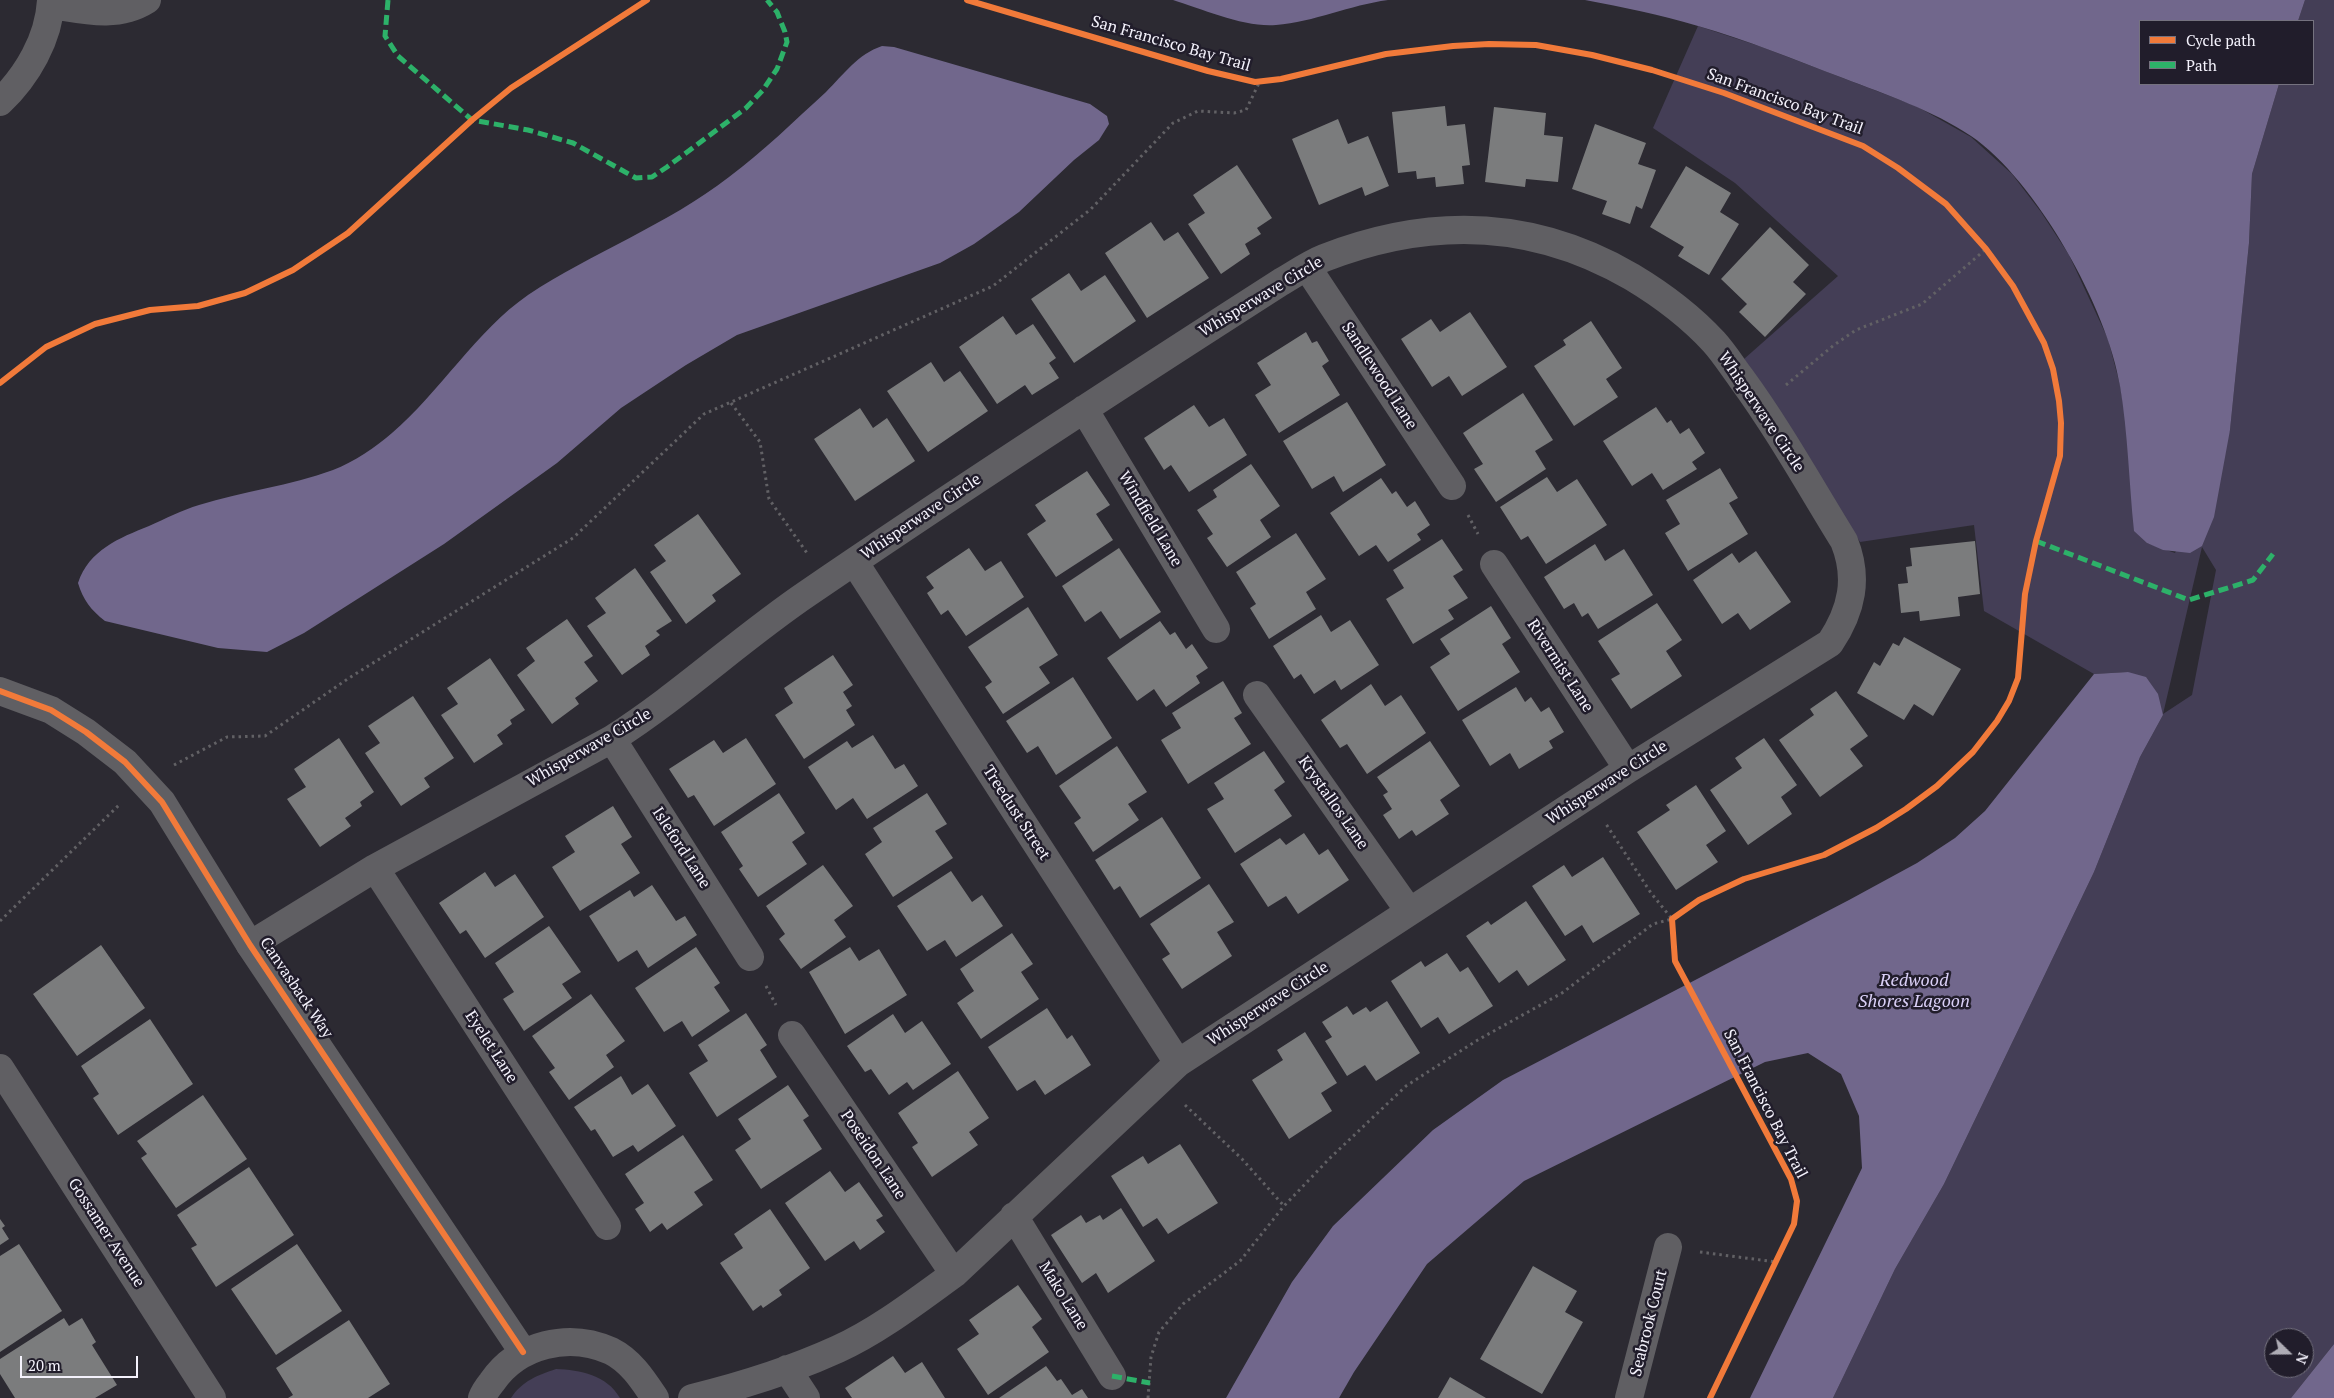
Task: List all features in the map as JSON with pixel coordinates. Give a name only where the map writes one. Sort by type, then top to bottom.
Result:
[{"type":"street","points":[[0,102],[19,82],[34,56],[47,25],[51,3],[107,12],[133,8],[147,0]]},
{"type":"street","name":"Whisperwave Circle","points":[[250,944],[375,868],[612,738],[678,693],[782,612],[921,516],[1084,409],[1322,259],[1362,245],[1407,234],[1472,229],[1511,233],[1549,240],[1604,261],[1648,286],[1690,316],[1716,344],[1761,406],[1844,541],[1853,571],[1852,598],[1840,628],[1830,643],[1628,769],[1178,1063],[954,1274],[923,1296],[839,1349],[786,1369],[692,1398]]},
{"type":"street","name":"Sandlewood Lane","points":[[1307,267],[1452,486]]},
{"type":"street","name":"Windfield Lane","points":[[1084,409],[1216,629]]},
{"type":"street","name":"Treedust Street","points":[[855,563],[1178,1063]]},
{"type":"street","name":"Rivermist Lane","points":[[1494,564],[1628,769]]},
{"type":"street","name":"Canvasback Way","points":[[0,691],[51,710],[105,745],[144,780],[162,802],[250,944],[523,1352]]},
{"type":"street","name":"Krystallos Lane","points":[[1257,695],[1409,911]]},
{"type":"street","name":"Isleford Lane","points":[[612,738],[750,957]]},
{"type":"street","name":"Eyelet Lane","points":[[375,868],[607,1226]]},
{"type":"street","name":"Poseidon Lane","points":[[792,1035],[954,1274]]},
{"type":"street","name":"Gossamer Avenue","points":[[0,1068],[212,1398]]},
{"type":"street","name":"Mako Lane","points":[[1014,1216],[1112,1376]]},
{"type":"street","name":"Seabrook Court","points":[[1629,1398],[1668,1247]]},
{"type":"street","points":[[482,1398],[500,1370],[523,1352],[552,1342],[583,1342],[612,1351],[636,1370],[655,1398]]},
{"type":"street","points":[[786,1369],[806,1398]]},
{"type":"path","points":[[0,921],[144,780],[228,737],[265,736],[349,678],[572,538],[704,414],[993,286],[1090,208],[1173,123],[1198,111],[1234,113],[1246,110],[1261,81]]},
{"type":"path","points":[[1205,111],[1206,103]]},
{"type":"path","points":[[1981,243],[1992,256]]},
{"type":"path","points":[[1761,406],[1856,330],[1922,304],[1986,249]]},
{"type":"path","points":[[731,403],[760,442],[770,499],[811,557]]},
{"type":"path","points":[[1452,486],[1494,564]]},
{"type":"path","points":[[1601,817],[1651,893],[1672,919],[1673,927]]},
{"type":"path","points":[[1148,1398],[1151,1357],[1159,1332],[1183,1304],[1240,1261],[1284,1206],[1329,1159],[1406,1086],[1476,1041],[1562,993],[1653,924],[1672,919],[1679,914]]},
{"type":"path","points":[[750,957],[792,1035]]},
{"type":"path","points":[[1182,1101],[1242,1159],[1284,1206]]},
{"type":"path","points":[[1668,1247],[1776,1262]]},
{"type":"path","points":[[1772,1271],[1780,1254]]},
{"type":"shaded area","points":[[2305,0],[2334,0],[2334,1344],[2314,1369],[2314,1328],[2264,1328],[2264,1378],[2307,1378],[2291,1398],[1833,1398],[1895,1269],[1944,1184],[2094,872],[2140,757],[2163,715],[2128,672],[2094,674],[1984,611],[1974,525],[1860,542],[1744,359],[1838,276],[1735,183],[1653,128],[1698,26],[1759,46],[1916,106],[1971,137],[2012,174],[2041,212],[2069,255],[2108,339],[2120,385],[2147,543],[2175,553],[2230,430],[2249,243],[2252,174],[2279,85],[2314,85],[2314,20],[2298,20]],"holes":[[[2202,547],[2216,570],[2192,695],[2163,714]]]},
{"type":"shaded area","points":[[556,1369],[592,1375],[608,1384],[620,1398],[511,1398],[525,1383]]},
{"type":"water","points":[[1173,0],[1388,0],[1304,21],[1264,25],[1238,21]]},
{"type":"water","points":[[1585,0],[2305,0],[2298,20],[2139,20],[2139,85],[2279,85],[2252,174],[2249,243],[2230,430],[2214,517],[2202,546],[2190,553],[2163,550],[2147,543],[2134,531],[2123,404],[2113,355],[2101,321],[2085,285],[2044,214],[1996,156],[1971,136],[1941,118],[1893,97],[1735,38],[1684,22]]},
{"type":"water","points":[[882,46],[894,47],[1090,104],[1107,116],[1109,124],[1099,140],[1074,160],[1019,212],[974,244],[940,263],[737,335],[686,365],[621,408],[557,463],[444,544],[304,633],[267,652],[218,648],[105,621],[88,604],[82,595],[78,583],[90,562],[106,547],[127,535],[193,507],[317,476],[341,467],[364,454],[386,438],[409,417],[475,343],[509,309],[528,295],[578,265],[681,210],[705,194],[767,146],[826,92],[858,59]]},
{"type":"water","name":"Redwood Shores Lagoon","points":[[2128,672],[2146,677],[2158,694],[2163,715],[2140,757],[2094,872],[1944,1184],[1895,1269],[1833,1398],[1750,1398],[1862,1168],[1859,1116],[1841,1074],[1808,1053],[1765,1062],[1524,1181],[1427,1264],[1354,1372],[1339,1398],[1226,1398],[1292,1282],[1333,1226],[1433,1130],[1503,1080],[1849,900],[1917,863],[1955,838],[1985,811],[2094,674]]},
{"type":"water","points":[[2334,1344],[2334,1398],[2291,1398],[2307,1378],[2314,1378],[2314,1369]]},
{"type":"building","points":[[1445,106],[1447,126],[1465,124],[1470,165],[1462,166],[1464,184],[1436,187],[1435,177],[1417,179],[1416,171],[1398,173],[1392,112]]},
{"type":"building","points":[[1494,107],[1546,113],[1544,135],[1563,137],[1558,182],[1526,179],[1525,187],[1485,182]]},
{"type":"building","points":[[1338,119],[1348,144],[1368,136],[1389,186],[1365,196],[1362,187],[1319,205],[1292,139]]},
{"type":"building","points":[[1595,124],[1646,143],[1638,164],[1656,170],[1642,209],[1636,206],[1630,224],[1602,214],[1607,201],[1572,189]]},
{"type":"building","points":[[1237,165],[1272,218],[1257,228],[1261,234],[1245,244],[1250,254],[1221,274],[1188,224],[1205,213],[1193,195]]},
{"type":"building","points":[[1686,166],[1731,193],[1720,212],[1739,224],[1709,275],[1678,256],[1684,247],[1650,227]]},
{"type":"building","points":[[1151,222],[1164,241],[1178,232],[1209,278],[1147,318],[1105,253]]},
{"type":"building","points":[[1770,227],[1809,265],[1793,282],[1806,294],[1765,337],[1739,312],[1747,304],[1721,279]]},
{"type":"building","points":[[1069,273],[1081,291],[1105,275],[1136,321],[1074,363],[1031,299]]},
{"type":"building","points":[[1470,312],[1507,367],[1462,396],[1449,376],[1432,387],[1401,339],[1431,319],[1440,332]]},
{"type":"building","points":[[1003,316],[1016,335],[1033,324],[1056,358],[1049,363],[1059,378],[1032,395],[1025,385],[997,404],[959,347]]},
{"type":"building","points":[[1591,321],[1622,368],[1606,379],[1618,397],[1574,426],[1534,366],[1566,345],[1563,340]]},
{"type":"building","points":[[1306,332],[1312,343],[1317,341],[1329,361],[1322,366],[1340,395],[1279,433],[1255,395],[1271,385],[1257,363]]},
{"type":"building","points":[[931,362],[944,382],[960,371],[988,411],[928,452],[887,391]]},
{"type":"building","points":[[1523,393],[1553,440],[1535,451],[1546,469],[1496,502],[1474,469],[1483,464],[1463,433]]},
{"type":"building","points":[[1347,402],[1386,465],[1343,492],[1334,476],[1312,489],[1283,441]]},
{"type":"building","points":[[1194,405],[1209,427],[1224,418],[1247,455],[1189,492],[1171,465],[1164,470],[1144,438]]},
{"type":"building","points":[[1656,407],[1667,423],[1671,420],[1680,434],[1689,428],[1705,453],[1692,462],[1697,469],[1663,490],[1652,473],[1632,486],[1603,441]]},
{"type":"building","points":[[860,408],[873,428],[887,418],[915,461],[855,501],[814,439]]},
{"type":"building","points":[[1251,464],[1280,506],[1260,520],[1271,537],[1227,567],[1207,538],[1213,534],[1197,510],[1217,497],[1213,490]]},
{"type":"building","points":[[1720,468],[1738,498],[1729,503],[1748,534],[1688,571],[1665,533],[1680,524],[1666,500]]},
{"type":"building","points":[[1087,471],[1110,505],[1096,514],[1113,540],[1056,577],[1027,534],[1046,521],[1035,505]]},
{"type":"building","points":[[1547,477],[1557,492],[1577,479],[1607,525],[1546,564],[1528,536],[1521,540],[1500,507]]},
{"type":"building","points":[[1381,478],[1392,494],[1396,491],[1407,507],[1415,501],[1430,525],[1417,534],[1421,540],[1388,562],[1376,545],[1359,556],[1330,513]]},
{"type":"building","points":[[698,514],[741,574],[712,595],[716,601],[686,624],[650,572],[666,561],[654,545]]},
{"type":"building","points":[[1296,533],[1326,579],[1306,592],[1316,609],[1269,639],[1250,608],[1256,604],[1236,572]]},
{"type":"building","points":[[1442,539],[1463,570],[1453,576],[1468,598],[1448,610],[1454,619],[1413,644],[1386,599],[1404,588],[1393,570]]},
{"type":"building","points":[[1975,541],[1980,594],[1958,597],[1960,616],[1920,621],[1919,611],[1901,613],[1898,584],[1908,583],[1906,567],[1912,566],[1910,548]]},
{"type":"building","points":[[1595,544],[1605,561],[1624,549],[1653,595],[1598,629],[1588,613],[1582,617],[1574,603],[1564,609],[1544,577]]},
{"type":"building","points":[[969,548],[985,571],[1001,561],[1024,597],[966,636],[948,610],[941,615],[927,593],[934,588],[926,577]]},
{"type":"building","points":[[1119,548],[1161,612],[1120,639],[1101,611],[1085,622],[1062,586]]},
{"type":"building","points":[[1756,551],[1791,602],[1750,630],[1738,613],[1722,624],[1693,580],[1732,553],[1739,563]]},
{"type":"building","points":[[635,568],[672,621],[656,631],[660,635],[645,646],[650,655],[622,675],[587,626],[606,613],[595,598]]},
{"type":"building","points":[[1657,603],[1682,640],[1666,651],[1682,676],[1631,709],[1611,679],[1620,674],[1598,641]]},
{"type":"building","points":[[1491,606],[1511,638],[1502,644],[1520,672],[1458,711],[1430,667],[1450,654],[1440,639]]},
{"type":"building","points":[[1028,607],[1058,655],[1039,667],[1050,683],[1003,714],[985,687],[992,682],[968,647]]},
{"type":"building","points":[[1321,615],[1331,632],[1350,620],[1379,665],[1341,690],[1335,680],[1314,694],[1301,674],[1294,679],[1273,646]]},
{"type":"building","points":[[567,619],[593,656],[584,662],[598,681],[575,698],[579,704],[552,724],[517,675],[535,661],[526,648]]},
{"type":"building","points":[[1160,621],[1170,635],[1175,632],[1186,649],[1192,644],[1208,668],[1196,676],[1200,683],[1166,707],[1154,689],[1137,701],[1107,658]]},
{"type":"building","points":[[1904,637],[1961,669],[1933,716],[1914,704],[1904,720],[1857,693],[1874,662],[1880,666],[1893,643],[1899,646]]},
{"type":"building","points":[[833,655],[853,685],[843,692],[852,706],[846,710],[855,725],[804,759],[775,715],[793,703],[784,688]]},
{"type":"building","points":[[490,658],[525,710],[510,720],[512,724],[497,735],[503,744],[474,763],[441,715],[458,704],[447,688]]},
{"type":"building","points":[[1073,677],[1112,738],[1056,775],[1038,746],[1027,753],[1006,721]]},
{"type":"building","points":[[1223,681],[1242,713],[1234,718],[1251,744],[1188,784],[1161,740],[1181,728],[1172,713]]},
{"type":"building","points":[[1371,684],[1385,706],[1401,695],[1426,733],[1367,774],[1347,744],[1340,748],[1321,720]]},
{"type":"building","points":[[1516,687],[1525,702],[1531,697],[1541,712],[1549,707],[1564,732],[1549,741],[1553,748],[1519,769],[1510,753],[1490,766],[1462,720]]},
{"type":"building","points":[[1836,691],[1868,736],[1850,749],[1863,766],[1820,797],[1779,740],[1814,715],[1810,709]]},
{"type":"building","points":[[413,696],[454,758],[424,778],[430,787],[401,806],[365,753],[380,743],[368,726]]},
{"type":"building","points":[[873,735],[895,769],[904,764],[918,786],[867,819],[853,798],[836,810],[808,767],[847,741],[852,748]]},
{"type":"building","points":[[339,738],[374,792],[360,802],[362,806],[345,818],[351,826],[320,847],[287,799],[306,787],[294,769]]},
{"type":"building","points":[[746,738],[776,784],[714,826],[694,795],[688,798],[669,769],[714,740],[723,753]]},
{"type":"building","points":[[1764,738],[1797,785],[1781,797],[1792,814],[1748,845],[1710,790],[1742,768],[1735,758]]},
{"type":"building","points":[[1430,741],[1460,786],[1440,800],[1449,814],[1416,836],[1412,830],[1399,839],[1383,815],[1392,809],[1383,795],[1388,792],[1377,777]]},
{"type":"building","points":[[1117,746],[1147,792],[1128,804],[1139,820],[1093,852],[1074,823],[1081,818],[1059,786]]},
{"type":"building","points":[[1264,751],[1285,782],[1274,790],[1292,816],[1235,853],[1207,809],[1224,799],[1214,783]]},
{"type":"building","points":[[1696,785],[1726,831],[1706,845],[1718,862],[1676,890],[1637,832],[1670,810],[1666,805]]},
{"type":"building","points":[[779,793],[805,833],[792,842],[807,864],[758,897],[739,869],[743,866],[721,832]]},
{"type":"building","points":[[927,793],[947,824],[935,831],[953,858],[893,897],[865,854],[882,842],[873,828]]},
{"type":"building","points":[[613,806],[632,837],[621,844],[640,873],[580,911],[552,867],[575,852],[565,836]]},
{"type":"building","points":[[1162,817],[1201,878],[1140,918],[1120,886],[1114,890],[1095,860]]},
{"type":"building","points":[[1304,833],[1319,855],[1328,849],[1349,880],[1298,914],[1286,896],[1268,907],[1240,864],[1280,838],[1286,845]]},
{"type":"building","points":[[1603,857],[1640,914],[1593,943],[1582,925],[1565,936],[1532,886],[1564,865],[1572,877]]},
{"type":"building","points":[[823,865],[853,906],[834,920],[846,937],[801,969],[779,939],[785,934],[766,906]]},
{"type":"building","points":[[951,871],[972,902],[982,895],[1003,926],[956,957],[945,940],[927,951],[897,906]]},
{"type":"building","points":[[485,872],[495,887],[515,874],[544,917],[485,958],[466,930],[460,934],[439,903]]},
{"type":"building","points":[[1209,884],[1234,922],[1217,932],[1232,956],[1182,989],[1162,959],[1170,954],[1150,924]]},
{"type":"building","points":[[652,885],[676,921],[685,916],[697,935],[648,968],[637,950],[618,962],[589,916],[630,890],[634,897]]},
{"type":"building","points":[[1526,901],[1566,960],[1528,986],[1517,970],[1499,983],[1466,936],[1488,921],[1491,925]]},
{"type":"building","points":[[549,926],[581,972],[562,984],[572,998],[524,1031],[503,999],[514,992],[495,963]]},
{"type":"building","points":[[1012,933],[1033,964],[1021,972],[1039,999],[981,1039],[957,1003],[974,991],[960,969]]},
{"type":"building","points":[[101,945],[145,1008],[77,1056],[33,994]]},
{"type":"building","points":[[696,947],[720,983],[714,987],[730,1011],[692,1037],[682,1021],[664,1032],[635,988]]},
{"type":"building","points":[[850,947],[859,961],[879,949],[907,995],[845,1034],[809,972]]},
{"type":"building","points":[[1447,953],[1460,972],[1468,967],[1493,1006],[1449,1034],[1438,1017],[1421,1028],[1391,981],[1421,961],[1425,967]]},
{"type":"building","points":[[591,994],[625,1041],[606,1055],[614,1067],[569,1100],[549,1072],[555,1068],[532,1036]]},
{"type":"building","points":[[1387,1001],[1420,1053],[1376,1081],[1365,1065],[1347,1076],[1325,1041],[1332,1037],[1322,1022],[1347,1006],[1353,1015],[1366,1007],[1370,1012]]},
{"type":"building","points":[[1047,1008],[1067,1039],[1072,1035],[1091,1065],[1045,1095],[1035,1080],[1017,1091],[988,1047]]},
{"type":"building","points":[[746,1013],[767,1045],[760,1050],[777,1077],[717,1117],[689,1073],[708,1061],[698,1045]]},
{"type":"building","points":[[893,1014],[905,1033],[922,1021],[951,1064],[913,1090],[907,1082],[889,1095],[871,1069],[865,1072],[847,1046]]},
{"type":"building","points":[[150,1019],[193,1084],[118,1135],[93,1098],[99,1094],[81,1066]]},
{"type":"building","points":[[1305,1032],[1337,1083],[1321,1093],[1332,1111],[1289,1139],[1252,1080],[1283,1060],[1277,1050]]},
{"type":"building","points":[[958,1071],[989,1118],[969,1132],[978,1145],[932,1177],[912,1147],[918,1143],[898,1113]]},
{"type":"building","points":[[621,1076],[632,1095],[648,1084],[676,1126],[638,1152],[633,1145],[613,1157],[595,1129],[591,1131],[574,1107]]},
{"type":"building","points":[[788,1085],[809,1116],[803,1120],[822,1149],[761,1189],[735,1150],[751,1139],[738,1119]]},
{"type":"building","points":[[203,1095],[247,1159],[176,1208],[141,1158],[147,1154],[137,1141]]},
{"type":"building","points":[[683,1135],[713,1180],[694,1192],[703,1205],[667,1230],[662,1223],[650,1232],[635,1209],[644,1203],[625,1174]]},
{"type":"building","points":[[1180,1144],[1218,1203],[1168,1234],[1157,1218],[1143,1227],[1111,1176],[1143,1156],[1148,1164]]},
{"type":"building","points":[[249,1167],[294,1235],[216,1287],[191,1248],[197,1245],[177,1215]]},
{"type":"building","points":[[830,1171],[845,1192],[859,1182],[883,1216],[876,1220],[885,1232],[860,1250],[854,1241],[825,1261],[785,1203]]},
{"type":"building","points":[[1121,1208],[1155,1261],[1108,1293],[1096,1273],[1082,1283],[1051,1235],[1081,1215],[1086,1223],[1100,1215],[1103,1220]]},
{"type":"building","points":[[770,1209],[810,1268],[779,1290],[782,1295],[763,1308],[761,1305],[753,1311],[720,1263],[743,1248],[734,1234]]},
{"type":"building","points":[[0,1219],[5,1226],[2,1228],[9,1239],[0,1245]]},
{"type":"building","points":[[19,1244],[62,1311],[0,1352],[0,1256]]},
{"type":"building","points":[[297,1244],[342,1311],[276,1355],[231,1289]]},
{"type":"building","points":[[1533,1266],[1577,1291],[1565,1312],[1583,1322],[1542,1394],[1480,1359]]},
{"type":"building","points":[[1018,1285],[1042,1319],[1032,1327],[1049,1352],[988,1395],[957,1349],[979,1334],[969,1320]]},
{"type":"building","points":[[64,1318],[69,1326],[82,1318],[96,1342],[92,1345],[117,1385],[95,1398],[15,1398],[0,1374],[0,1359]]},
{"type":"building","points":[[349,1320],[390,1384],[368,1398],[288,1398],[293,1395],[276,1368]]},
{"type":"building","points":[[893,1356],[905,1373],[922,1362],[945,1398],[852,1398],[845,1388]]},
{"type":"building","points":[[1046,1366],[1057,1381],[1061,1379],[1072,1395],[1082,1389],[1088,1398],[999,1398]]},
{"type":"building","points":[[1450,1377],[1486,1398],[1438,1398]]},
{"type":"marked path","points":[[388,0],[385,36],[398,56],[472,120],[528,130],[573,143],[636,178],[652,177],[667,167],[746,108],[763,90],[777,69],[787,42],[777,12],[767,0]]},
{"type":"marked path","points":[[2036,541],[2189,600],[2253,580],[2273,554]]},
{"type":"marked path","points":[[1112,1376],[1150,1383]]},
{"type":"cycle path","points":[[0,383],[46,347],[95,324],[150,310],[198,306],[245,293],[293,270],[348,233],[472,120],[511,88],[647,0]]},
{"type":"cycle path","name":"San Francisco Bay Trail","points":[[967,0],[1208,71],[1255,82],[1281,79],[1386,54],[1489,44],[1536,45],[1592,55],[1652,70],[1724,93],[1863,146],[1898,168],[1946,204],[1986,249],[2013,286],[2044,343],[2053,369],[2059,401],[2061,423],[2060,456],[2036,541],[2025,594],[2018,678],[2009,701],[1997,721],[1973,752],[1937,786],[1876,828],[1824,855],[1744,879],[1699,900],[1672,919],[1675,961],[1791,1179],[1797,1201],[1794,1224],[1710,1398]]},
{"type":"cycle path","points":[[0,691],[51,710],[86,732],[125,762],[162,802],[250,945],[523,1352]]}]
